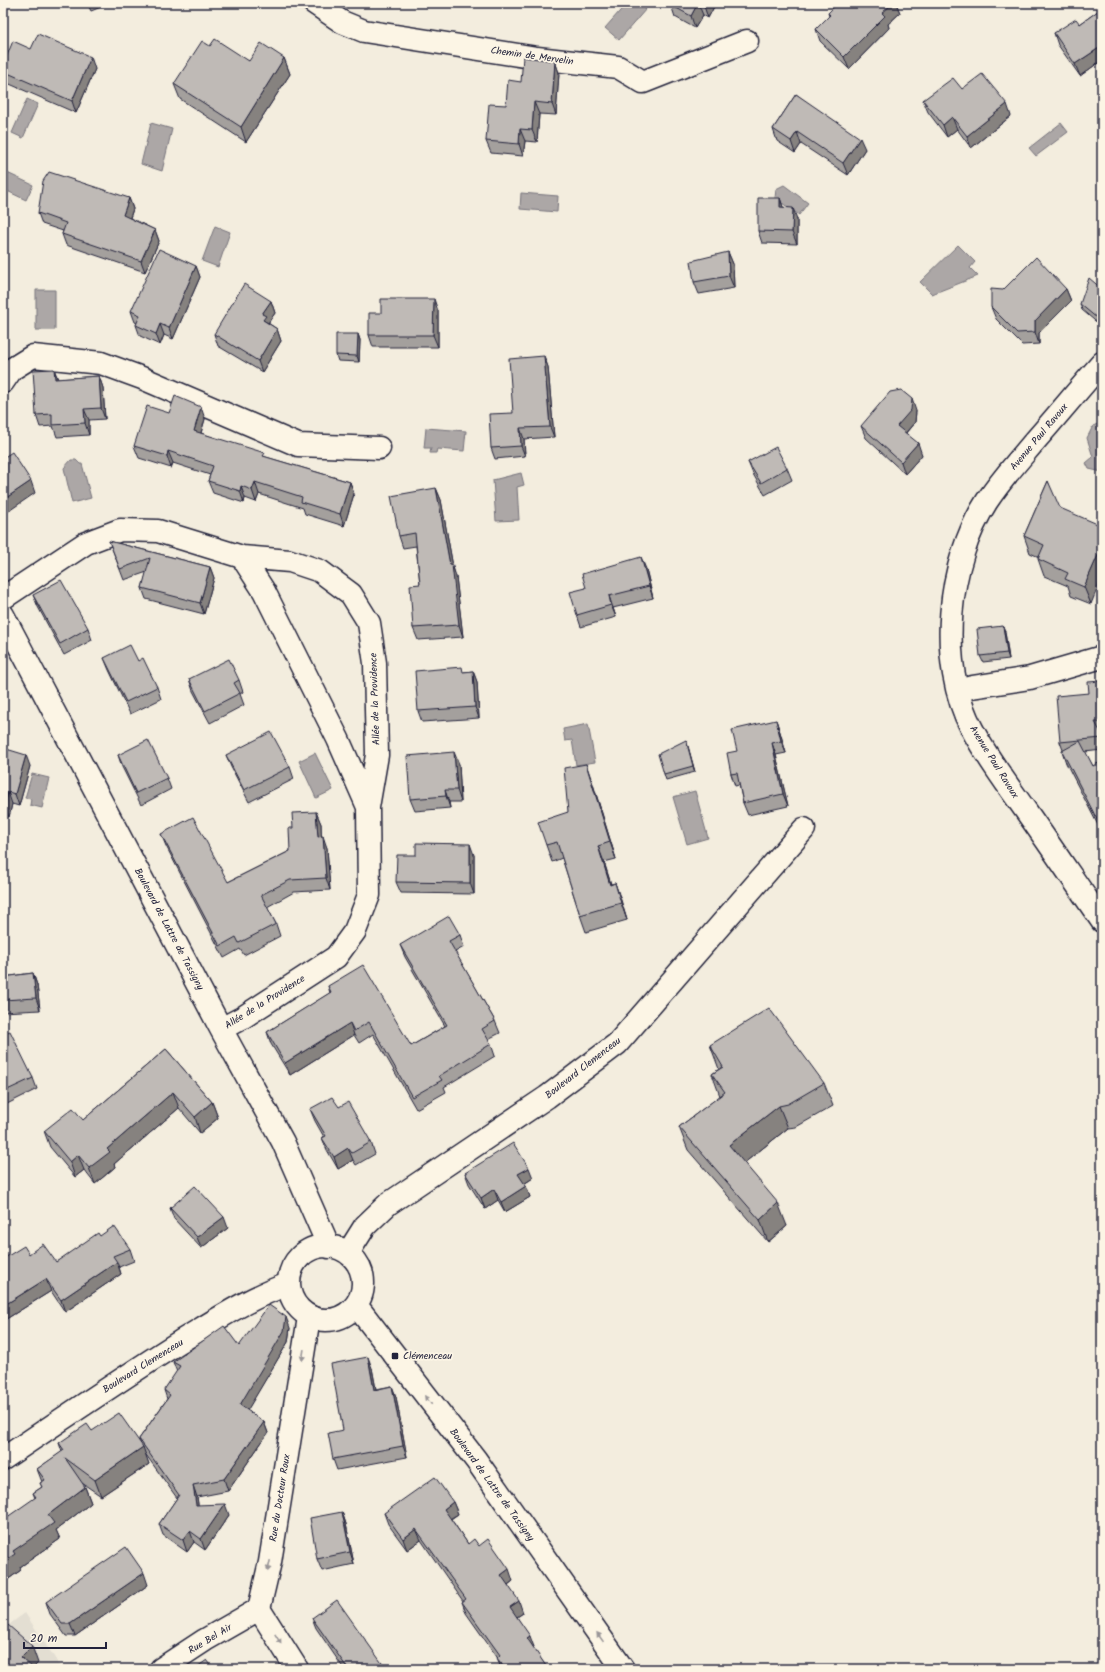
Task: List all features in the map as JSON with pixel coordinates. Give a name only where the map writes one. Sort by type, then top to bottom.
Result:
[{"type":"street","name":"Chemin de Mervelin","points":[[328,6],[342,22],[364,31],[537,58],[618,67],[643,82],[747,41]]},
{"type":"street","points":[[3,382],[12,369],[33,356],[101,363],[142,378],[298,445],[379,448]]},
{"type":"street","name":"Avenue Paul Ravoux","points":[[1102,363],[987,501],[966,541],[958,568],[951,620],[953,656],[958,691],[972,729],[996,768],[1102,921]]},
{"type":"street","name":"Allée de la Providence","points":[[3,598],[86,543],[120,530],[158,531],[242,557],[290,561],[320,571],[352,594],[369,623],[375,663],[377,755],[368,807],[369,895],[355,931],[336,957],[242,1018],[221,1029]]},
{"type":"street","name":"Allée de la Providence","points":[[242,557],[264,591],[338,739],[368,807]]},
{"type":"street","name":"Boulevard de Lattre de Tassigny","points":[[3,615],[339,1250]]},
{"type":"street","points":[[958,691],[972,687],[1030,678],[1102,657]]},
{"type":"street","name":"Boulevard Clemenceau","points":[[339,1250],[388,1204],[547,1097],[617,1044],[804,829]]},
{"type":"street","points":[[311,1250],[339,1250],[360,1268],[363,1287],[356,1305],[346,1314],[334,1319],[322,1320],[309,1317],[298,1308],[291,1297],[288,1284],[290,1271],[296,1261],[311,1250]]},
{"type":"street","name":"Boulevard Clemenceau","points":[[3,1459],[122,1378],[198,1331],[246,1302],[288,1284]]},
{"type":"street","name":"Boulevard de Lattre de Tassigny","points":[[356,1305],[476,1460],[623,1669]]},
{"type":"street","name":"Rue du Docteur Roux","points":[[259,1609],[270,1562],[309,1317]]},
{"type":"street","points":[[259,1609],[297,1669]]},
{"type":"street","name":"Rue Bel Air","points":[[161,1669],[205,1640],[259,1609]]},
{"type":"shaded area","points":[[627,3],[639,3],[646,9],[619,40],[605,28]]},
{"type":"shaded area","points":[[27,99],[38,104],[23,138],[12,133]]},
{"type":"shaded area","points":[[151,123],[172,129],[162,171],[141,164]]},
{"type":"shaded area","points":[[1061,123],[1068,132],[1036,156],[1029,148]]},
{"type":"shaded area","points":[[3,171],[33,185],[26,200],[3,189]]},
{"type":"shaded area","points":[[784,185],[808,203],[799,215],[775,198],[776,189]]},
{"type":"shaded area","points":[[521,193],[558,196],[557,212],[520,209]]},
{"type":"shaded area","points":[[215,226],[230,232],[218,267],[202,261]]},
{"type":"shaded area","points":[[958,245],[975,262],[970,268],[978,276],[932,294],[920,282]]},
{"type":"shaded area","points":[[36,290],[55,290],[55,330],[36,330]]},
{"type":"shaded area","points":[[1102,422],[1102,472],[1089,469],[1086,463],[1093,457],[1087,438],[1093,426]]},
{"type":"shaded area","points":[[426,428],[466,431],[464,451],[437,449],[436,453],[430,453],[431,448],[424,448]]},
{"type":"shaded area","points":[[71,460],[76,460],[82,464],[91,498],[72,503],[64,468]]},
{"type":"shaded area","points":[[521,473],[524,485],[517,487],[519,520],[496,521],[493,480]]},
{"type":"shaded area","points":[[588,724],[595,762],[576,765],[572,740],[565,741],[563,729]]},
{"type":"shaded area","points":[[315,753],[333,790],[316,798],[299,761]]},
{"type":"shaded area","points":[[32,774],[49,778],[42,808],[30,805],[31,799],[25,798]]},
{"type":"shaded area","points":[[695,791],[708,838],[687,844],[673,797]]},
{"type":"shaded area","points":[[25,1613],[62,1669],[3,1669],[3,1629]]},
{"type":"building","points":[[672,3],[698,3],[691,16],[671,5]]},
{"type":"building","points":[[698,3],[705,3],[704,6]]},
{"type":"building","points":[[838,3],[893,3],[882,13],[885,16],[844,57],[816,29],[830,15],[828,13]]},
{"type":"building","points":[[1102,8],[1102,46],[1075,64],[1054,33],[1076,19],[1080,24]]},
{"type":"building","points":[[38,34],[91,57],[72,101],[3,71],[3,65],[13,41],[31,49]]},
{"type":"building","points":[[215,39],[249,61],[261,43],[284,58],[241,127],[174,84],[202,41],[210,46]]},
{"type":"building","points":[[523,57],[555,61],[552,104],[534,102],[532,130],[520,129],[519,144],[486,141],[489,104],[506,105],[508,80],[521,82]]},
{"type":"building","points":[[982,74],[1007,104],[967,136],[952,117],[943,125],[923,100],[953,78],[962,89]]},
{"type":"building","points":[[796,94],[860,138],[843,163],[797,132],[791,141],[773,129]]},
{"type":"building","points":[[49,172],[129,198],[123,215],[155,230],[141,261],[62,234],[66,223],[38,213],[43,181]]},
{"type":"building","points":[[758,198],[780,198],[780,207],[793,208],[792,232],[758,231]]},
{"type":"building","points":[[159,249],[196,266],[169,328],[160,324],[156,334],[136,325],[140,315],[131,311]]},
{"type":"building","points":[[728,252],[729,276],[694,282],[691,261]]},
{"type":"building","points":[[1036,257],[1066,289],[1035,321],[1035,332],[1017,333],[991,307],[991,289],[1003,290]]},
{"type":"building","points":[[1089,278],[1102,289],[1102,314],[1098,319],[1080,304]]},
{"type":"building","points":[[244,284],[271,301],[262,314],[266,316],[263,320],[277,329],[258,361],[214,334]]},
{"type":"building","points":[[381,299],[434,299],[433,335],[369,335],[369,313],[381,313]]},
{"type":"building","points":[[336,334],[358,334],[357,356],[336,355]]},
{"type":"building","points":[[544,356],[550,427],[520,428],[521,446],[491,448],[489,414],[513,413],[509,359]]},
{"type":"building","points":[[54,369],[55,379],[99,376],[101,408],[84,409],[85,423],[52,425],[52,414],[36,415],[33,370]]},
{"type":"building","points":[[901,390],[912,399],[911,410],[897,426],[918,443],[901,462],[861,426],[890,392]]},
{"type":"building","points":[[175,396],[201,407],[194,431],[265,453],[263,456],[350,482],[340,514],[301,502],[302,497],[255,482],[252,490],[241,486],[240,491],[208,481],[213,466],[168,451],[167,456],[134,446],[147,406],[169,413]]},
{"type":"building","points":[[776,447],[787,468],[761,483],[748,462]]},
{"type":"building","points":[[12,452],[31,481],[3,500],[3,458]]},
{"type":"building","points":[[1048,481],[1060,508],[1102,526],[1102,535],[1100,540],[1102,541],[1102,546],[1084,587],[1065,579],[1068,573],[1038,559],[1044,545],[1024,536]]},
{"type":"building","points":[[436,488],[450,565],[452,565],[459,625],[413,628],[410,585],[420,584],[415,533],[399,536],[391,496]]},
{"type":"building","points":[[109,541],[210,567],[200,603],[142,588],[150,558],[120,569]]},
{"type":"building","points":[[641,557],[649,586],[609,596],[611,605],[577,615],[570,592],[586,588],[582,574]]},
{"type":"building","points":[[61,580],[88,628],[60,644],[33,595]]},
{"type":"building","points":[[1003,626],[1007,653],[980,656],[977,629]]},
{"type":"building","points":[[130,645],[138,661],[143,658],[157,687],[126,702],[104,658]]},
{"type":"building","points":[[229,659],[239,680],[234,683],[240,693],[205,711],[189,679]]},
{"type":"building","points":[[462,667],[463,672],[473,671],[475,707],[418,711],[415,671]]},
{"type":"building","points":[[1102,681],[1102,722],[1095,722],[1102,735],[1102,738],[1060,742],[1056,696],[1089,693],[1088,682]]},
{"type":"building","points":[[776,720],[781,741],[772,743],[783,794],[743,803],[737,773],[731,774],[727,753],[737,751],[732,730]]},
{"type":"building","points":[[271,732],[290,767],[244,790],[226,755]]},
{"type":"building","points":[[148,740],[167,778],[136,793],[118,755]]},
{"type":"building","points":[[686,740],[693,766],[664,774],[658,754]]},
{"type":"building","points":[[1080,741],[1093,766],[1102,761],[1102,829],[1062,751]]},
{"type":"building","points":[[3,748],[26,755],[15,794],[8,792],[5,805],[3,804]]},
{"type":"building","points":[[454,752],[457,790],[445,790],[446,796],[410,799],[407,756]]},
{"type":"building","points":[[586,764],[610,842],[598,846],[610,885],[615,883],[621,903],[580,915],[557,842],[546,845],[538,822],[568,812],[564,768]]},
{"type":"building","points":[[316,812],[318,837],[323,836],[326,878],[290,880],[261,895],[276,924],[239,943],[236,937],[220,946],[161,834],[193,817],[228,882],[290,851],[289,828],[293,828],[292,813]]},
{"type":"building","points":[[416,843],[470,844],[470,883],[396,882],[397,855],[416,855]]},
{"type":"building","points":[[449,916],[460,935],[449,941],[495,1021],[482,1029],[491,1044],[439,1076],[442,1080],[412,1097],[369,1022],[354,1031],[350,1023],[285,1063],[267,1032],[331,992],[328,986],[363,965],[411,1046],[447,1025],[400,945]]},
{"type":"building","points":[[33,973],[36,998],[3,1000],[3,977]]},
{"type":"building","points":[[769,1008],[824,1083],[788,1104],[779,1106],[729,1145],[778,1203],[760,1220],[679,1127],[725,1092],[712,1074],[723,1067],[710,1045]]},
{"type":"building","points":[[10,1031],[33,1078],[3,1092],[3,1034]]},
{"type":"building","points":[[166,1049],[212,1102],[195,1117],[173,1092],[107,1149],[110,1152],[89,1168],[78,1155],[70,1162],[44,1131],[73,1108],[83,1120]]},
{"type":"building","points":[[332,1097],[339,1107],[348,1102],[371,1142],[352,1153],[348,1148],[334,1157],[322,1138],[326,1136],[310,1109]]},
{"type":"building","points":[[513,1143],[529,1168],[518,1174],[526,1186],[501,1202],[494,1189],[481,1198],[465,1173]]},
{"type":"building","points":[[195,1186],[224,1217],[197,1237],[170,1208]]},
{"type":"building","points":[[114,1226],[130,1249],[113,1256],[117,1262],[61,1300],[46,1279],[3,1306],[3,1259],[24,1246],[29,1254],[43,1244],[56,1262],[98,1233],[100,1236]]},
{"type":"building","points":[[269,1305],[286,1317],[284,1331],[240,1405],[264,1422],[224,1479],[193,1485],[196,1505],[225,1504],[201,1539],[190,1531],[183,1540],[159,1524],[179,1495],[139,1439],[170,1395],[164,1390],[180,1366],[173,1362],[224,1326],[239,1346]]},
{"type":"building","points":[[368,1357],[374,1390],[392,1386],[403,1446],[333,1459],[328,1433],[343,1430],[331,1364]]},
{"type":"building","points":[[119,1413],[143,1447],[95,1480],[65,1458],[85,1487],[48,1515],[54,1523],[13,1551],[15,1554],[3,1562],[3,1520],[36,1497],[33,1493],[42,1487],[40,1483],[45,1480],[37,1469],[64,1450],[59,1443],[87,1424],[92,1431]]},
{"type":"building","points":[[435,1477],[453,1502],[444,1509],[468,1544],[474,1539],[479,1546],[488,1539],[509,1569],[501,1575],[519,1601],[510,1607],[530,1636],[527,1638],[548,1669],[505,1669],[497,1658],[500,1655],[462,1602],[466,1599],[416,1529],[403,1539],[384,1513]]},
{"type":"building","points":[[342,1512],[350,1552],[317,1559],[310,1518]]},
{"type":"building","points":[[126,1547],[144,1573],[70,1624],[62,1624],[46,1602]]},
{"type":"building","points":[[337,1600],[386,1669],[348,1669],[312,1618]]},
{"type":"building","points":[[8,1625],[32,1646],[21,1657],[34,1669],[3,1669],[3,1628]]},
{"type":"building","points":[[207,1660],[214,1669],[194,1669]]},
{"type":"place","name":"Clémenceau","points":[[395,1356]]}]
